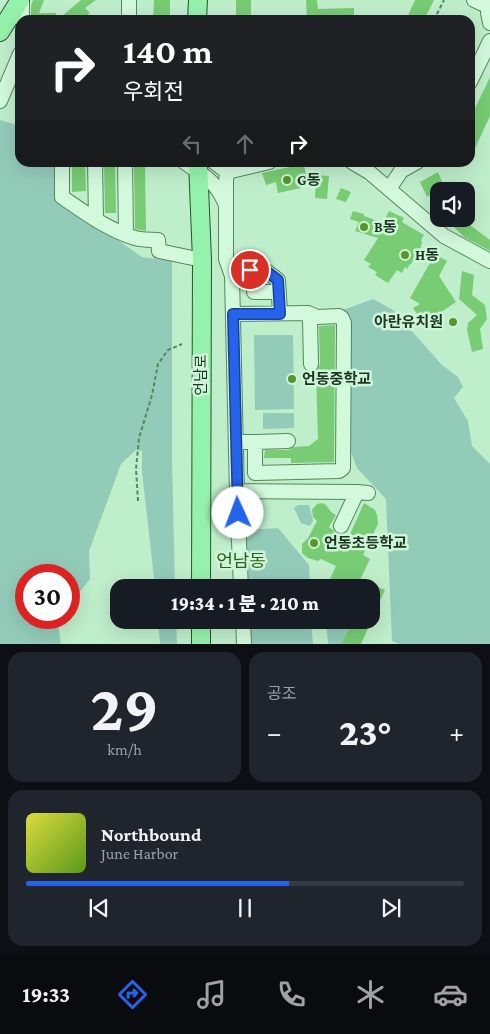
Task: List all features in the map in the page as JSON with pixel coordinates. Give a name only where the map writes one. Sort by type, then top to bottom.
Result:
[{"type":"main road","points":[[0,32],[21,0]]},
{"type":"main road","points":[[197,15],[198,0]]},
{"type":"main road","name":"언남로","points":[[193,167],[202,260],[201,579]]},
{"type":"main road","points":[[201,629],[201,644]]},
{"type":"street","points":[[21,0],[22,15]]},
{"type":"street","points":[[129,0],[129,15]]},
{"type":"street","points":[[474,0],[490,7],[488,20],[490,23]]},
{"type":"street","points":[[475,72],[490,41]]},
{"type":"street","points":[[0,101],[15,69]]},
{"type":"street","points":[[62,167],[62,197],[96,220],[137,238],[158,240],[159,251],[202,260]]},
{"type":"street","points":[[95,167],[96,220]]},
{"type":"street","points":[[125,167],[126,234]]},
{"type":"street","points":[[195,167],[215,184],[227,208]]},
{"type":"street","points":[[220,167],[227,172]]},
{"type":"street","points":[[227,172],[248,167]]},
{"type":"street","points":[[360,167],[369,172],[444,236],[490,262]]},
{"type":"street","points":[[389,189],[401,171],[408,167]]},
{"type":"street","points":[[227,172],[226,259],[232,276],[241,579]]},
{"type":"street","points":[[250,270],[263,270],[278,280],[280,314]]},
{"type":"street","points":[[254,292],[279,292]]},
{"type":"street","points":[[233,314],[308,313],[318,317],[339,316],[344,323],[343,468],[339,470],[255,473],[255,442]]},
{"type":"street","points":[[308,313],[310,320],[311,364]]},
{"type":"street","points":[[236,442],[288,441]]},
{"type":"street","points":[[237,491],[362,493],[341,526]]},
{"type":"street","points":[[243,629],[244,644]]},
{"type":"path","points":[[436,15],[444,0]]},
{"type":"path","points":[[138,501],[136,469],[139,438],[152,395],[158,364],[168,350],[182,344]]},
{"type":"shaded area","points":[[0,120],[15,124],[15,167],[56,167],[55,196],[142,257],[172,261],[172,460],[175,579],[154,579],[142,471],[142,451],[136,450],[121,464],[89,551],[90,579],[80,592],[80,564],[15,564],[15,629],[58,629],[61,644],[0,644]]},
{"type":"shaded area","points":[[373,299],[393,310],[442,365],[458,377],[463,387],[454,398],[468,421],[472,446],[490,464],[490,644],[400,644],[392,641],[386,499],[357,468],[349,447],[340,311]]},
{"type":"shaded area","points":[[254,335],[293,335],[294,409],[255,410]]},
{"type":"shaded area","points":[[263,413],[294,413],[294,428],[263,429]]},
{"type":"shaded area","points":[[298,505],[309,505],[313,521],[310,526],[301,523],[294,508]]},
{"type":"shaded area","points":[[278,528],[309,565],[310,579],[249,579],[246,530]]},
{"type":"shaded area","points":[[159,629],[176,629],[177,644],[160,644]]},
{"type":"shaded area","points":[[251,629],[312,629],[313,644],[252,644]]},
{"type":"shaded area","points":[[327,629],[348,629],[341,644],[328,644]]},
{"type":"building","points":[[33,0],[44,0],[39,13],[56,13],[56,15],[31,15]]},
{"type":"building","points":[[81,0],[96,0],[85,8],[90,13],[88,15],[63,15]]},
{"type":"building","points":[[154,0],[170,0],[170,15],[153,15]]},
{"type":"building","points":[[236,0],[251,0],[251,15],[236,15]]},
{"type":"building","points":[[306,0],[317,0],[318,9],[354,8],[354,15],[307,15]]},
{"type":"building","points":[[415,0],[434,0],[426,15],[408,15]]},
{"type":"building","points":[[490,77],[490,116],[475,148],[475,108]]},
{"type":"building","points":[[72,167],[85,167],[86,191],[72,192]]},
{"type":"building","points":[[104,167],[115,167],[116,213],[105,213]]},
{"type":"building","points":[[134,167],[145,167],[146,231],[135,229]]},
{"type":"building","name":"G동","points":[[290,167],[304,167],[306,176],[299,178],[301,188],[278,193],[276,182],[266,185],[262,173]]},
{"type":"building","points":[[438,172],[442,182],[430,182],[430,195],[427,197],[420,182]]},
{"type":"building","points":[[316,175],[329,176],[327,199],[315,198]]},
{"type":"building","points":[[341,188],[351,192],[346,202],[336,199]]},
{"type":"building","points":[[353,211],[383,223],[389,211],[404,218],[402,222],[424,235],[421,240],[421,247],[411,264],[407,269],[405,267],[402,273],[397,270],[388,283],[375,275],[377,272],[368,267],[371,264],[364,260],[378,238],[355,231],[359,222],[350,219]]},
{"type":"building","points":[[454,227],[473,227],[490,240],[490,251],[464,237]]},
{"type":"building","points":[[435,254],[447,261],[439,276],[456,302],[424,324],[413,308],[420,304],[410,298]]},
{"type":"building","points":[[462,271],[474,275],[472,295],[485,305],[487,319],[480,329],[483,349],[472,352],[467,330],[468,323],[477,315],[459,299]]},
{"type":"building","points":[[335,325],[334,462],[291,463],[291,458],[264,458],[265,450],[288,450],[294,447],[309,446],[318,439],[316,371],[320,364],[319,326]]},
{"type":"building","points":[[322,503],[326,505],[336,515],[329,527],[335,532],[329,544],[343,550],[364,503],[375,510],[378,524],[363,555],[370,559],[360,579],[330,579],[336,566],[321,559],[318,561],[308,558],[302,553],[302,544],[308,538],[317,521],[313,517],[312,510],[317,504]]},
{"type":"building","points":[[380,588],[385,590],[380,601]]},
{"type":"building","points":[[348,629],[368,629],[361,644],[341,644]]},
{"type":"place","name":"G동","points":[[287,180]]},
{"type":"place","name":"B동","points":[[364,227]]},
{"type":"place","name":"H동","points":[[405,255]]},
{"type":"place","name":"아란유치원","points":[[453,322]]},
{"type":"place","name":"언동중학교","points":[[292,379]]},
{"type":"place","name":"언동초등학교","points":[[314,543]]},
{"type":"district","name":"언남동","points":[[241,561]]},
{"type":"route","points":[[238,513],[233,314],[280,314],[278,280],[266,271],[250,270]]}]
